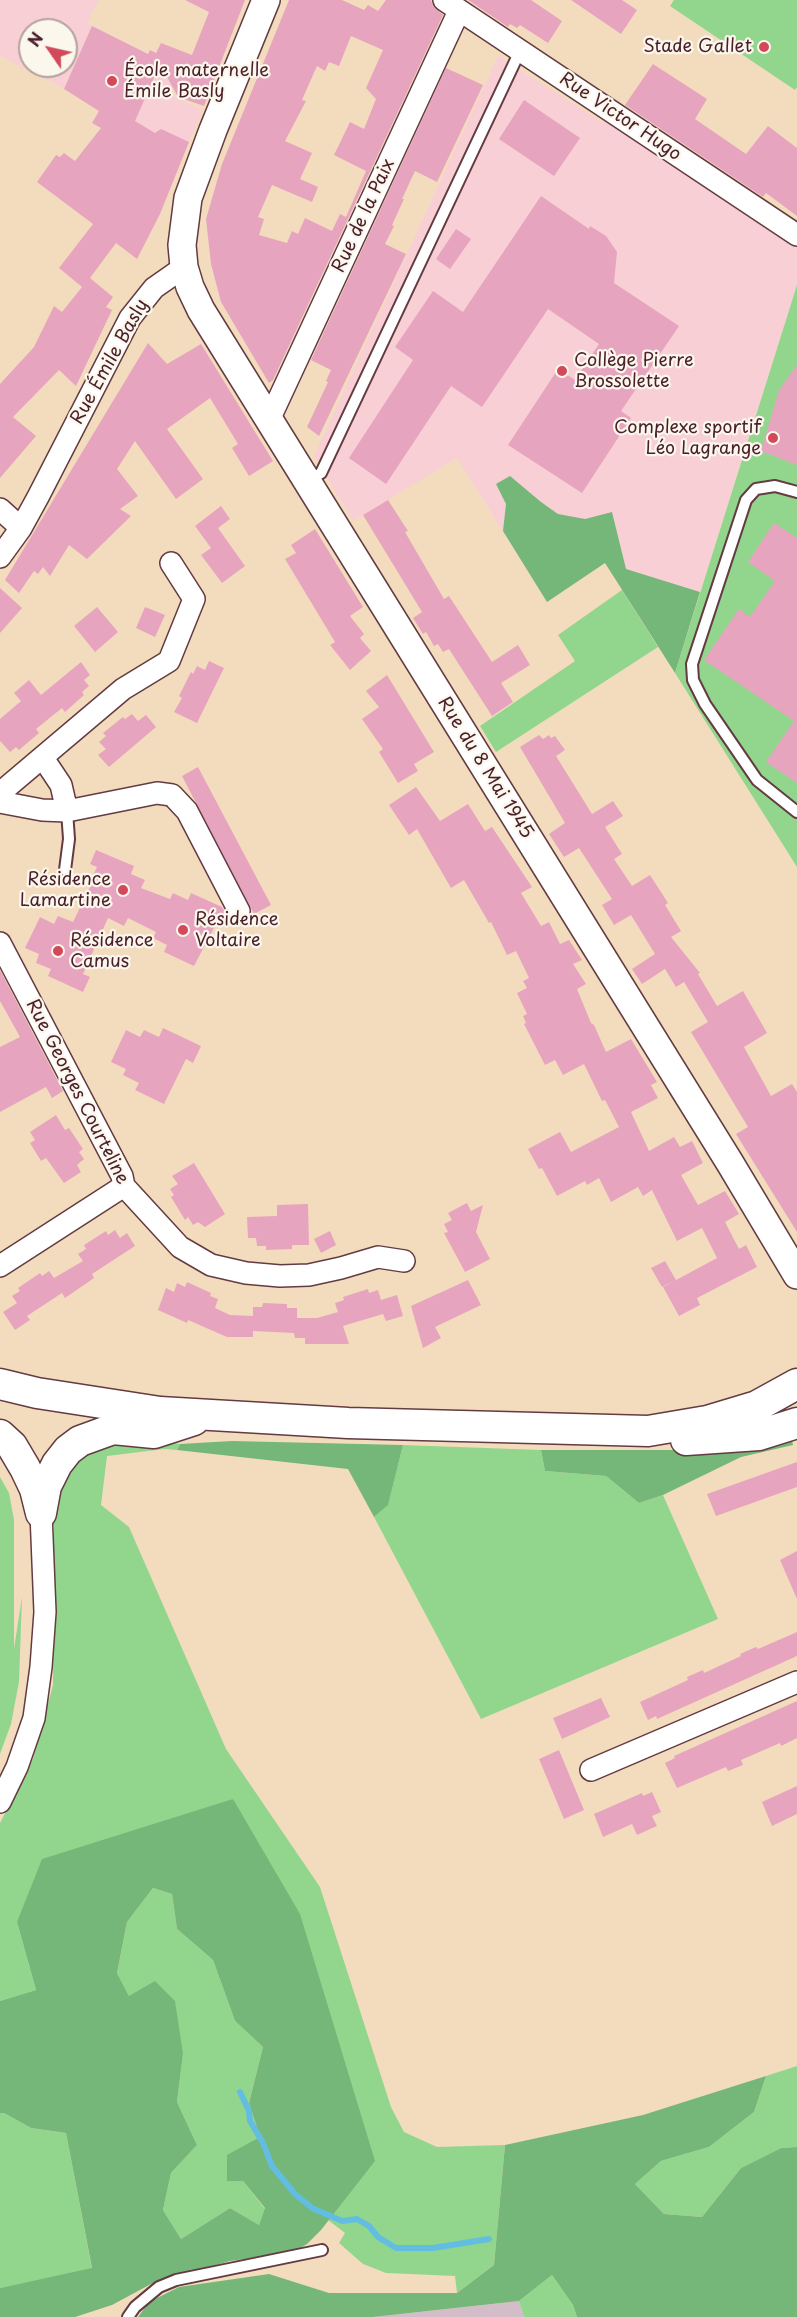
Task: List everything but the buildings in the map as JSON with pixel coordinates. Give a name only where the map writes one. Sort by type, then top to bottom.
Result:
[{"type":"main road","points":[[0,1384],[37,1393],[160,1412],[209,1416],[348,1423],[648,1431],[707,1421],[757,1406],[797,1384]]},
{"type":"main road","points":[[41,1514],[46,1486],[57,1464],[68,1450],[80,1441],[113,1429],[154,1433],[209,1416]]},
{"type":"main road","points":[[648,1431],[676,1439],[690,1440],[759,1435],[797,1423]]},
{"type":"main road","points":[[0,1435],[12,1446],[25,1468],[35,1489],[41,1514]]},
{"type":"street","points":[[184,267],[182,245],[188,198],[266,0]]},
{"type":"street","name":"Rue Victor Hugo","points":[[452,5],[797,235]]},
{"type":"street","name":"Rue de la Paix","points":[[269,420],[452,5]]},
{"type":"street","name":"Rue du 8 Mai 1945","points":[[184,267],[201,310],[795,1270]]},
{"type":"street","name":"Rue Émile Basly","points":[[0,557],[21,528],[130,318],[154,288],[184,267]]},
{"type":"street","points":[[0,509],[21,528]]},
{"type":"street","points":[[0,793],[123,689],[169,661],[194,599],[171,563]]},
{"type":"street","points":[[43,758],[61,785],[68,811]]},
{"type":"street","points":[[0,802],[42,810],[68,811],[157,793],[172,795],[187,811],[239,911]]},
{"type":"street","name":"Rue Georges Courteline","points":[[0,943],[122,1176],[124,1186],[180,1247],[211,1265],[246,1273],[280,1276],[309,1275],[378,1257],[404,1261]]},
{"type":"street","points":[[0,1266],[124,1186]]},
{"type":"street","points":[[0,1802],[17,1767],[34,1718],[45,1612],[41,1514]]},
{"type":"street","points":[[591,1770],[797,1682]]},
{"type":"lane","points":[[307,482],[321,473],[520,51]]},
{"type":"lane","points":[[797,492],[775,486],[756,489],[746,500],[692,663],[693,680],[705,704],[757,780],[797,812]]},
{"type":"lane","points":[[65,870],[69,839],[68,811]]},
{"type":"lane","points":[[128,2317],[135,2307],[159,2287],[176,2280],[322,2250]]},
{"type":"shaded area","name":"École maternelle Émile Basly","points":[[0,0],[99,0],[87,23],[172,67],[174,85],[172,93],[176,98],[203,110],[181,161],[44,78],[78,78],[78,18],[18,18],[18,65],[0,56]]},
{"type":"shaded area","name":"Collège Pierre Brossolette","points":[[498,56],[604,123],[608,118],[797,246],[797,285],[700,592],[604,563],[547,602],[457,458],[353,521],[314,456]]},
{"type":"shaded area","points":[[519,2301],[524,2317],[373,2317]]},
{"type":"green space","name":"Stade Gallet","points":[[674,0],[797,0],[797,87],[795,90],[670,6]]},
{"type":"green space","name":"Complexe sportif Léo Lagrange","points":[[797,285],[797,867],[675,673]]},
{"type":"green space","points":[[510,476],[558,514],[585,519],[612,512],[626,569],[700,592],[675,673],[605,563],[547,602],[503,531],[506,504],[496,484]]},
{"type":"green space","points":[[622,590],[658,647],[496,752],[480,726],[575,661],[558,635]]},
{"type":"green space","points":[[791,1436],[793,1445],[741,1457],[663,1495],[639,1503],[606,1476],[545,1471],[541,1450],[715,1450]]},
{"type":"green space","points":[[147,1439],[180,1444],[177,1450],[164,1449],[107,1456],[101,1505],[129,1527],[226,1749],[320,1887],[391,2107],[404,2132],[437,2147],[505,2145],[494,2265],[457,2293],[455,2276],[386,2273],[363,2264],[339,2243],[345,2233],[328,2220],[374,2160],[233,1799],[17,1922],[36,1990],[0,2001],[0,1823],[33,1759],[53,1685],[54,1497],[59,1475],[87,1445]]},
{"type":"green space","points":[[232,1441],[403,1445],[388,1505],[374,1517],[348,1469],[177,1450],[180,1444]]},
{"type":"green space","points":[[403,1445],[541,1450],[545,1471],[606,1476],[639,1503],[663,1495],[718,1619],[481,1719],[374,1517],[388,1504]]},
{"type":"green space","points":[[0,1477],[9,1493],[14,1520],[14,1649],[22,1597],[19,1682],[11,1724],[0,1754]]},
{"type":"green space","points":[[233,1799],[300,1914],[375,2161],[321,2230],[307,2244],[292,2253],[230,2261],[151,2284],[112,2305],[75,2317],[0,2317],[0,2288],[92,2268],[66,2133],[31,2128],[0,2113],[0,2001],[36,1990],[17,1922],[42,1859]],"holes":[[[153,1888],[172,1894],[177,1929],[213,1960],[235,2021],[263,2047],[249,2103],[260,2137],[227,2155],[227,2181],[243,2181],[265,2208],[259,2225],[230,2208],[181,2239],[163,2210],[171,2173],[197,2145],[177,2102],[183,2054],[175,2001],[155,1981],[129,1996],[117,1973],[127,1922]]]},
{"type":"green space","points":[[153,1888],[172,1894],[177,1929],[213,1960],[235,2021],[263,2047],[249,2103],[260,2137],[243,2181],[265,2209],[259,2225],[230,2208],[181,2239],[163,2210],[171,2173],[197,2145],[177,2102],[183,2054],[129,1996],[117,1973],[127,1922]]},
{"type":"green space","points":[[797,2066],[797,2147],[781,2148],[741,2168],[702,2217],[664,2214],[635,2184],[661,2161],[709,2147],[754,2112],[766,2076]]},
{"type":"green space","points":[[766,2076],[754,2112],[709,2147],[661,2161],[635,2184],[664,2214],[702,2217],[741,2168],[781,2148],[797,2147],[797,2317],[577,2317],[573,2305],[552,2275],[519,2301],[373,2317],[138,2317],[149,2302],[179,2287],[269,2274],[329,2293],[457,2293],[494,2265],[505,2145],[643,2115]]},
{"type":"green space","points":[[0,2113],[31,2128],[66,2133],[92,2269],[0,2288]]},
{"type":"green space","points":[[552,2275],[573,2305],[577,2317],[524,2317],[519,2301]]},
{"type":"waterway","points":[[240,2092],[249,2111],[250,2121],[263,2143],[272,2166],[295,2194],[312,2208],[342,2221],[357,2219],[369,2226],[378,2237],[396,2248],[433,2248],[489,2239]]},
{"type":"place","name":"Stade Gallet","points":[[764,47]]},
{"type":"place","name":"École maternelle Émile Basly","points":[[112,81]]},
{"type":"place","name":"Collège Pierre Brossolette","points":[[562,371]]},
{"type":"place","name":"Complexe sportif Léo Lagrange","points":[[773,438]]},
{"type":"place","name":"Résidence Lamartine","points":[[123,890]]},
{"type":"place","name":"Résidence Voltaire","points":[[183,930]]},
{"type":"place","name":"Résidence Camus","points":[[58,951]]}]
